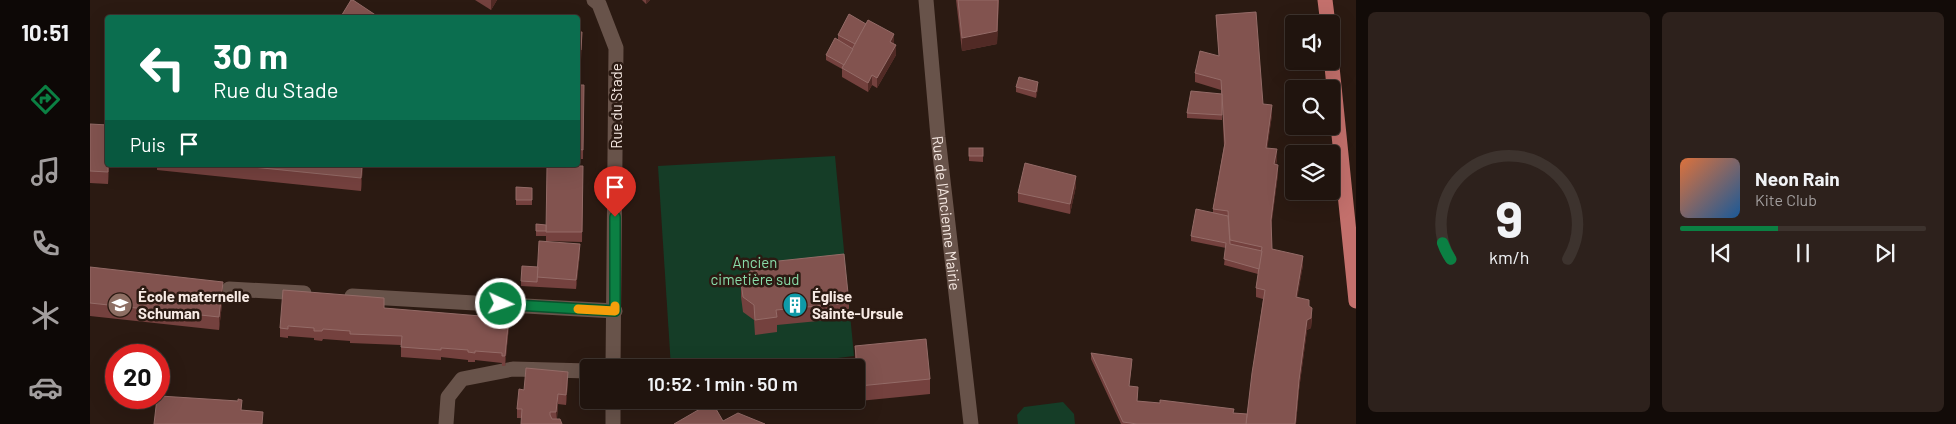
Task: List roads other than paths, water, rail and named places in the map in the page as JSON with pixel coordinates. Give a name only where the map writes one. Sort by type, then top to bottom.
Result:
[{"type":"main road","points":[[1325,0],[1327,15]]},
{"type":"main road","points":[[1332,70],[1356,300]]},
{"type":"street","name":"Rue du Stade","points":[[594,0],[600,4],[616,48],[613,359]]},
{"type":"street","name":"Rue de l'Ancienne Mairie","points":[[926,0],[938,137],[971,424]]},
{"type":"street","points":[[228,289],[318,294]]},
{"type":"street","points":[[338,295],[615,311]]},
{"type":"street","points":[[446,424],[448,397],[462,379],[513,369],[580,371]]},
{"type":"street","points":[[613,409],[613,424]]},
{"type":"place","name":"École maternelle Schuman","points":[[120,305]]},
{"type":"place","name":"Église Sainte-Ursule","points":[[795,305]]},
{"type":"park label","name":"Ancien cimetière sud","points":[[755,270]]}]
